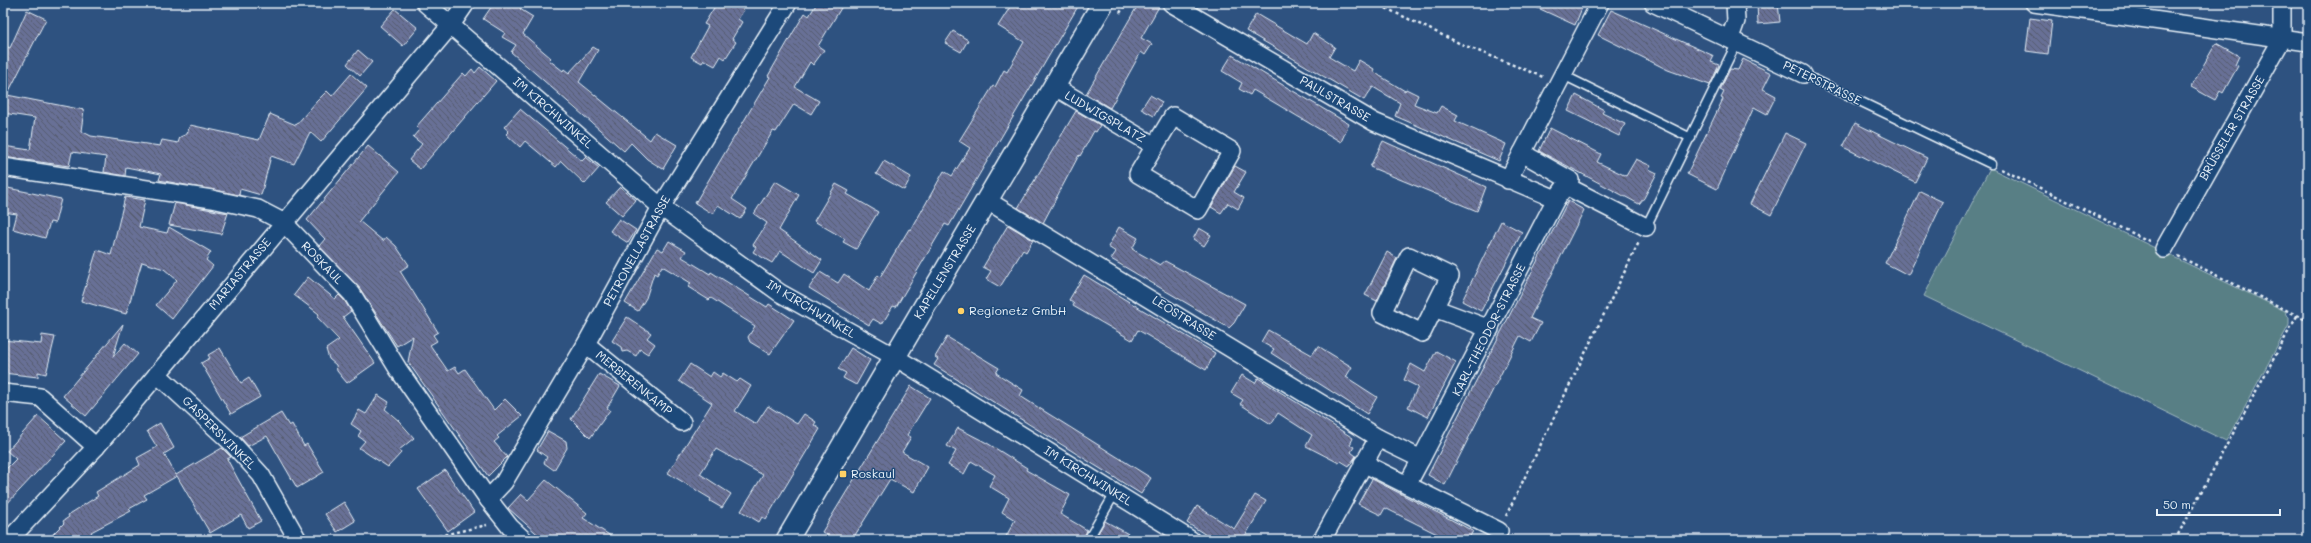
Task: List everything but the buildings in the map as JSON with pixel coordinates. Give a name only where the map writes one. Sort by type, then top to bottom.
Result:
[{"type":"street","name":"IM KIRCHWINKEL","points":[[425,3],[661,207],[780,293],[895,357],[1191,540]]},
{"type":"street","name":"MARIASTRASSE","points":[[9,540],[96,447],[283,222],[451,24],[466,3]]},
{"type":"street","name":"PETRONELLASTRASSE","points":[[488,499],[504,482],[586,344],[661,207],[788,3]]},
{"type":"street","name":"KAPELLENSTRASSE","points":[[787,540],[1055,88],[1103,3]]},
{"type":"street","name":"PAULSTRASSE","points":[[1171,3],[1374,122],[1508,180],[1556,199]]},
{"type":"street","points":[[1508,180],[1600,3]]},
{"type":"street","name":"PETERSTRASSE","points":[[1653,3],[1734,40],[1803,74]]},
{"type":"street","points":[[1734,40],[1736,20],[1735,3]]},
{"type":"street","points":[[2034,3],[2308,42]]},
{"type":"street","name":"BRÜSSELER STRASSE","points":[[2164,249],[2282,39],[2282,3]]},
{"type":"street","name":"LUDWIGSPLATZ","points":[[1055,88],[1155,146]]},
{"type":"street","name":"LUDWIGSPLATZ","points":[[1173,116],[1232,151],[1198,210],[1138,174],[1155,146],[1173,116]]},
{"type":"street","points":[[1522,153],[1570,180],[1556,199]]},
{"type":"street","name":"ROSKAUL","points":[[3,167],[212,199],[258,209],[283,222],[352,294],[398,369],[507,529],[524,540]]},
{"type":"street","points":[[1566,186],[1646,227]]},
{"type":"street","name":"KARL-THEODOR-STRASSE","points":[[1421,459],[1490,329],[1556,199]]},
{"type":"street","name":"LEOSTRASSE","points":[[988,201],[1378,438],[1421,459]]},
{"type":"street","points":[[1409,256],[1450,276],[1434,308],[1422,333],[1382,313],[1409,256]]},
{"type":"street","points":[[1434,308],[1490,329]]},
{"type":"street","name":"MERBERENKAMP","points":[[586,344],[682,422]]},
{"type":"street","name":"GASPERSWINKEL","points":[[157,374],[232,443],[261,475],[298,540]]},
{"type":"street","points":[[3,393],[40,397],[96,447]]},
{"type":"street","points":[[1322,540],[1378,438]]},
{"type":"street","points":[[1407,485],[1421,459]]},
{"type":"street","points":[[1363,463],[1499,530]]},
{"type":"lane","points":[[1646,227],[1691,138],[1734,40]]},
{"type":"lane","name":"PETERSTRASSE","points":[[1803,74],[1991,164]]},
{"type":"lane","points":[[1561,79],[1691,138]]},
{"type":"lane","points":[[1088,540],[1115,494]]},
{"type":"path","points":[[1375,3],[1461,44],[1561,79]]},
{"type":"path","points":[[1499,530],[1646,227]]},
{"type":"path","points":[[2175,540],[2298,314]]},
{"type":"path","points":[[421,540],[507,529]]},
{"type":"path","points":[[390,540],[395,537],[406,540]]},
{"type":"green space","points":[[1990,168],[2285,311],[2289,318],[2289,325],[2226,441],[1924,296]]},
{"type":"place","name":"Regionetz GmbH","points":[[961,311]]},
{"type":"place","name":"Roskaul","points":[[843,474]]}]
